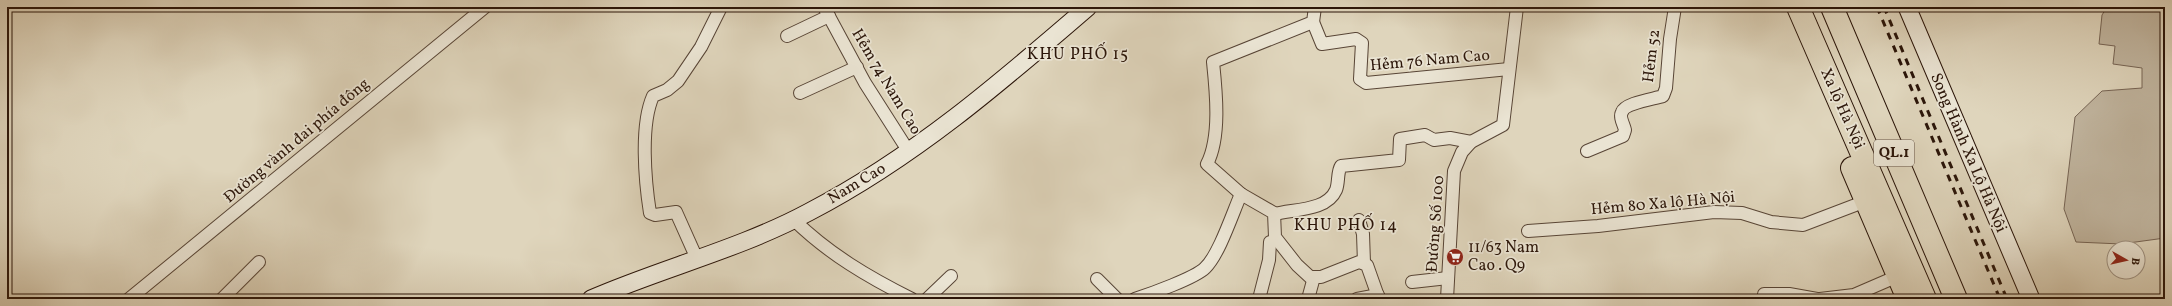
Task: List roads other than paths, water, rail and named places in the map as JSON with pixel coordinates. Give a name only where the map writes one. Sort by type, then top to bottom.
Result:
[{"type":"highway","name":"Xa lộ Hà Nội","points":[[1785,7],[1908,299]]},
{"type":"highway","name":"Xa lộ Hà Nội","points":[[1798,7],[1925,299]]},
{"type":"highway","name":"Xa lộ Hà Nội","points":[[1833,7],[1956,299]]},
{"type":"highway","points":[[1830,82],[1830,116]]},
{"type":"street","name":"Đường vành đai phía đông","points":[[129,299],[485,7]]},
{"type":"street","points":[[697,259],[676,212],[655,215],[650,212],[646,132],[648,109],[653,96],[667,90],[678,81],[700,47],[721,7]]},
{"type":"street","name":"Nam Cao","points":[[591,299],[633,280],[697,259],[794,220],[880,172],[994,88],[1088,7]]},
{"type":"street","points":[[1315,7],[1313,22],[1213,62],[1216,86],[1215,121],[1213,152],[1207,164],[1241,194],[1275,214],[1315,207],[1332,198],[1336,189],[1341,166],[1399,160],[1401,157],[1400,139],[1425,135],[1434,140],[1450,138],[1471,142]]},
{"type":"street","name":"Đường Số 100","points":[[1447,299],[1454,171],[1462,152],[1471,142],[1503,124],[1517,7]]},
{"type":"street","name":"Hẻm 52","points":[[1587,151],[1623,136],[1625,130],[1621,116],[1622,111],[1628,106],[1663,96],[1666,88],[1675,7]]},
{"type":"street","name":"Song Hành Xa Lộ Hà Nội","points":[[1907,7],[2030,299]]},
{"type":"street","points":[[787,36],[826,12]]},
{"type":"street","name":"Hẻm 74 Nam Cao","points":[[826,12],[856,68],[909,152]]},
{"type":"street","name":"Hẻm 76 Nam Cao","points":[[1313,22],[1322,44],[1356,39],[1362,43],[1360,79],[1366,83],[1509,70]]},
{"type":"street","points":[[800,93],[856,68]]},
{"type":"street","points":[[1135,299],[1168,287],[1205,269],[1222,238],[1241,194]]},
{"type":"street","name":"Hẻm 80 Xa lộ Hà Nội","points":[[1528,231],[1598,226],[1714,212],[1742,213],[1771,222],[1803,225],[1866,201]]},
{"type":"street","points":[[1259,299],[1273,240],[1275,214]]},
{"type":"street","points":[[794,220],[814,238],[869,278],[912,299]]},
{"type":"street","points":[[1357,299],[1379,297],[1367,265],[1364,263],[1363,234],[1359,220]]},
{"type":"street","points":[[1273,240],[1297,266],[1310,277],[1321,277],[1359,262],[1364,263]]},
{"type":"street","points":[[222,299],[259,262]]},
{"type":"street","points":[[927,299],[951,276]]},
{"type":"street","points":[[1764,294],[1789,294],[1818,299],[1849,298],[1898,276]]},
{"type":"street","points":[[1308,299],[1314,277]]},
{"type":"street","points":[[1412,282],[1448,278]]},
{"type":"street","points":[[1097,279],[1117,299]]},
{"type":"railway","points":[[1877,7],[2000,299]]},
{"type":"railway","points":[[1884,7],[2007,299]]},
{"type":"place","name":"11/63 Nam Cao . Q9","points":[[1455,257]]},
{"type":"district","name":"KHU PHỐ 15","points":[[1078,54]]},
{"type":"district","name":"KHU PHỐ 14","points":[[1346,225]]}]
